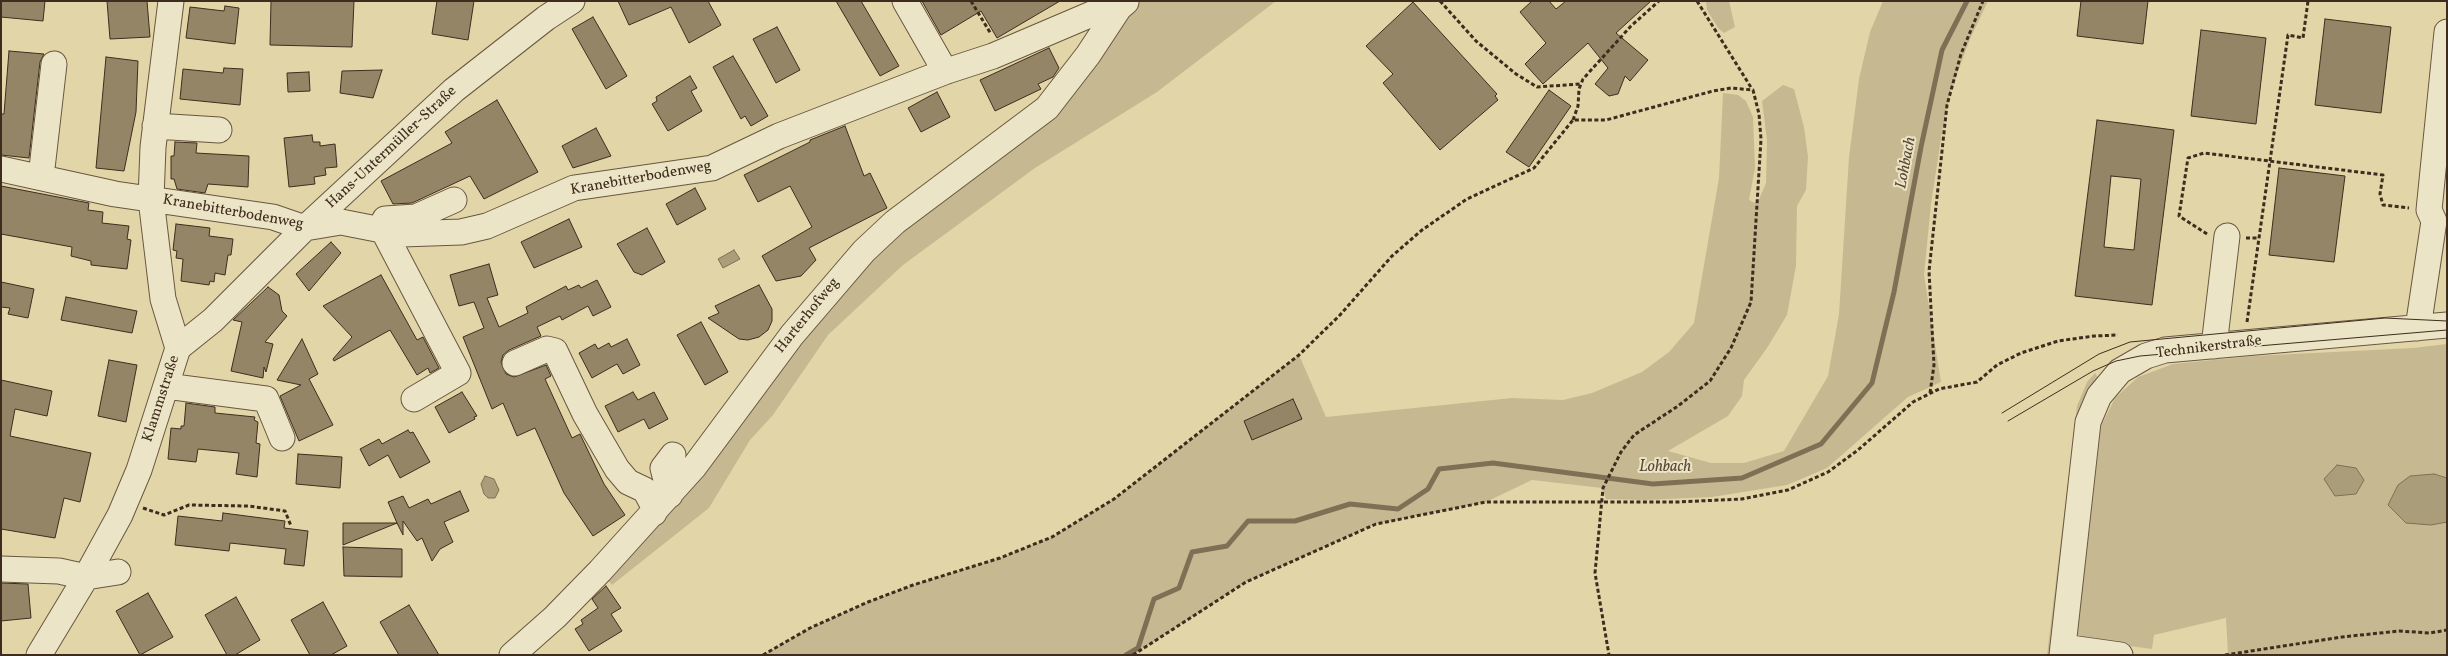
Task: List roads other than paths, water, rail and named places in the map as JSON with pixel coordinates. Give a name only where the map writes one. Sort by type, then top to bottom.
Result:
[{"type":"street","name":"Klammstraße","points":[[39,655],[86,578],[126,501],[139,470],[178,348],[163,299],[151,199],[151,172],[171,1]]},
{"type":"street","name":"Hans-Untermüller-Straße","points":[[178,348],[213,320],[305,228],[454,90],[538,24],[572,1]]},
{"type":"street","points":[[904,1],[947,71]]},
{"type":"street","name":"Kranebitterbodenweg","points":[[1,169],[115,194],[273,217],[305,228],[341,222],[402,234],[461,232],[487,226],[574,188],[712,168],[779,136],[947,71],[993,56],[1094,13],[1123,4]]},
{"type":"street","name":"Harterhofweg","points":[[512,655],[561,611],[662,504],[694,467],[798,326],[864,251],[895,222],[1047,108],[1088,55],[1123,4]]},
{"type":"street","points":[[2418,328],[2437,215],[2447,32]]},
{"type":"street","points":[[40,177],[54,64]]},
{"type":"street","points":[[156,126],[219,130]]},
{"type":"street","points":[[414,399],[458,373],[374,229],[378,220],[416,217],[454,200]]},
{"type":"street","points":[[2214,346],[2227,236]]},
{"type":"street","name":"Technikerstraße","points":[[2062,651],[2086,434],[2095,404],[2106,386],[2120,372],[2146,356],[2165,350],[2447,324]]},
{"type":"street","points":[[516,363],[547,349],[556,351],[585,414],[617,469],[628,482],[645,490],[652,502],[662,504],[664,468],[673,455]]},
{"type":"street","points":[[166,386],[266,399],[282,438]]},
{"type":"street","points":[[1,569],[59,571],[86,578],[118,572]]},
{"type":"street","points":[[2062,651],[2120,655]]},
{"type":"waterway","name":"Lohbach","points":[[1126,655],[1138,648],[1154,599],[1179,588],[1192,552],[1227,546],[1248,521],[1295,521],[1350,504],[1398,509],[1428,489],[1439,469],[1493,463],[1653,484],[1742,478],[1821,444],[1872,383],[1894,292],[1921,147],[1942,50],[1967,1]]},
{"type":"tram line","points":[[2002,413],[2099,354],[2130,342],[2385,318],[2447,321]]},
{"type":"tram line","points":[[2008,421],[2093,371],[2116,361],[2140,356],[2447,330]]}]
